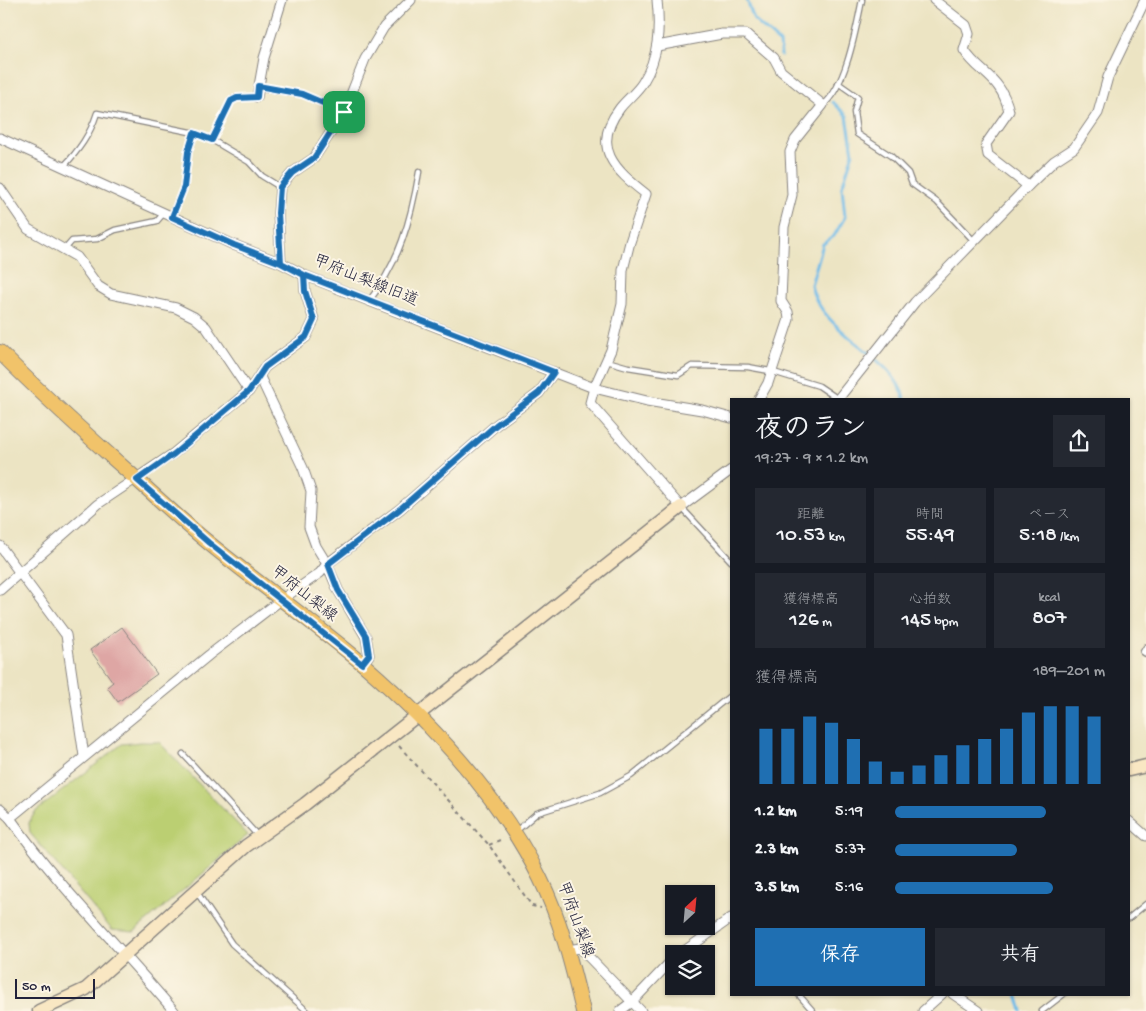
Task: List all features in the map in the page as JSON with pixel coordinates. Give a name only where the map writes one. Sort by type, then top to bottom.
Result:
[{"type":"main road","name":"甲府山梨線","points":[[0,352],[32,385],[209,543],[362,664],[418,715],[470,772],[514,833],[540,877],[568,950],[583,1011]]},
{"type":"street","points":[[257,97],[264,58],[282,0]]},
{"type":"street","points":[[281,263],[278,213],[280,187],[292,173],[314,158],[344,112],[356,80],[384,27],[410,0]]},
{"type":"street","points":[[657,0],[660,31],[657,46],[644,82],[616,115],[607,143],[609,156],[618,172],[646,194],[623,270],[622,304],[607,361],[594,388],[590,403],[681,507]]},
{"type":"street","points":[[934,0],[966,25],[969,34],[964,50],[994,79],[1007,102],[1009,111],[986,144],[988,156],[1028,186]]},
{"type":"street","points":[[839,398],[877,348],[916,302],[1028,186],[1054,161],[1074,148],[1098,113],[1108,77],[1145,0]]},
{"type":"street","points":[[657,46],[722,34],[746,34],[774,58],[781,71],[823,106],[795,140],[790,152],[792,195],[784,227],[781,301],[788,312],[788,319],[770,371],[768,383],[760,398]]},
{"type":"street","name":"甲府山梨線旧道","points":[[0,138],[62,168],[234,245],[281,263],[304,275],[369,302],[594,388],[647,401],[702,410],[730,418]]},
{"type":"street","points":[[0,188],[28,229],[77,257],[98,286],[111,294],[176,308],[194,317],[206,328],[249,391]]},
{"type":"street","points":[[0,590],[98,504],[174,454],[249,391],[265,367],[306,337],[312,328],[314,320],[305,291],[304,275]]},
{"type":"street","points":[[10,818],[84,756],[280,600],[320,573],[328,564],[400,509],[496,425],[539,393],[554,372]]},
{"type":"street","points":[[260,377],[303,468],[311,491],[309,527],[316,546],[328,564],[338,590],[366,636],[369,655],[362,664]]},
{"type":"street","points":[[39,1011],[86,989],[196,890],[259,837],[305,804],[390,735],[730,471]]},
{"type":"street","points":[[0,546],[66,635],[84,756]]},
{"type":"street","points":[[1130,770],[1146,766]]},
{"type":"street","points":[[0,809],[10,818],[32,848],[110,940],[126,954],[174,1011]]},
{"type":"street","points":[[1130,822],[1146,836]]},
{"type":"street","points":[[693,945],[730,919]]},
{"type":"street","points":[[568,950],[580,948],[641,1011]]},
{"type":"street","points":[[620,1011],[632,1002],[665,967]]},
{"type":"street","points":[[923,1011],[940,996]]},
{"type":"street","points":[[956,996],[978,1011]]},
{"type":"lane","points":[[823,106],[831,99],[850,55],[862,0]]},
{"type":"lane","points":[[838,83],[853,91],[858,97],[854,112],[857,134],[891,156],[908,173],[912,184],[937,202],[974,241]]},
{"type":"lane","points":[[258,86],[302,94],[344,112]]},
{"type":"lane","points":[[212,140],[231,101],[237,98],[257,97]]},
{"type":"lane","points":[[62,168],[82,147],[97,113],[194,133],[212,140],[249,162],[262,176],[280,187]]},
{"type":"lane","points":[[65,249],[72,241],[97,239],[115,230],[157,221],[168,215],[184,187],[188,152],[194,133]]},
{"type":"lane","points":[[369,302],[384,282],[405,238],[419,172]]},
{"type":"lane","points":[[607,361],[628,367],[678,375],[692,366],[748,367],[770,371],[819,386],[837,398]]},
{"type":"lane","points":[[681,507],[730,560]]},
{"type":"lane","points":[[1146,647],[1143,652],[1146,654]]},
{"type":"lane","points":[[514,833],[537,813],[600,793],[631,776],[730,696]]},
{"type":"lane","points":[[183,754],[259,837]]},
{"type":"lane","points":[[196,890],[232,944],[307,1011]]},
{"type":"lane","points":[[1130,917],[1146,904]]},
{"type":"lane","points":[[800,996],[813,1011]]},
{"type":"lane","points":[[1042,1011],[1061,996]]},
{"type":"path","points":[[390,735],[489,845],[532,906],[555,912]]},
{"type":"path","points":[[489,845],[514,833]]},
{"type":"green space","points":[[159,742],[248,835],[134,932],[112,930],[30,833],[29,823],[35,812],[122,744]]},
{"type":"building","points":[[122,627],[157,674],[118,702],[107,687],[113,682],[90,650]]},
{"type":"waterway","points":[[747,0],[754,20],[780,43],[781,56]]},
{"type":"waterway","points":[[833,102],[847,116],[853,153],[842,187],[845,217],[834,236],[823,244],[811,285],[817,302],[828,317],[887,370],[898,384],[904,398]]},
{"type":"waterway","points":[[1018,996],[1022,1011]]},
{"type":"route","points":[[344,112],[302,94],[258,86],[257,97],[237,98],[231,101],[212,140],[194,133],[188,152],[184,187],[172,217],[234,245],[281,263],[304,275],[369,302],[443,328],[554,372],[539,393],[496,425],[400,509],[328,564],[338,590],[366,636],[369,655],[362,664],[209,543],[137,480],[174,454],[249,391],[265,367],[306,337],[312,328],[314,320],[311,305],[305,291],[304,275],[281,263],[278,213],[280,187],[292,173],[304,167],[314,158],[344,112]]}]
